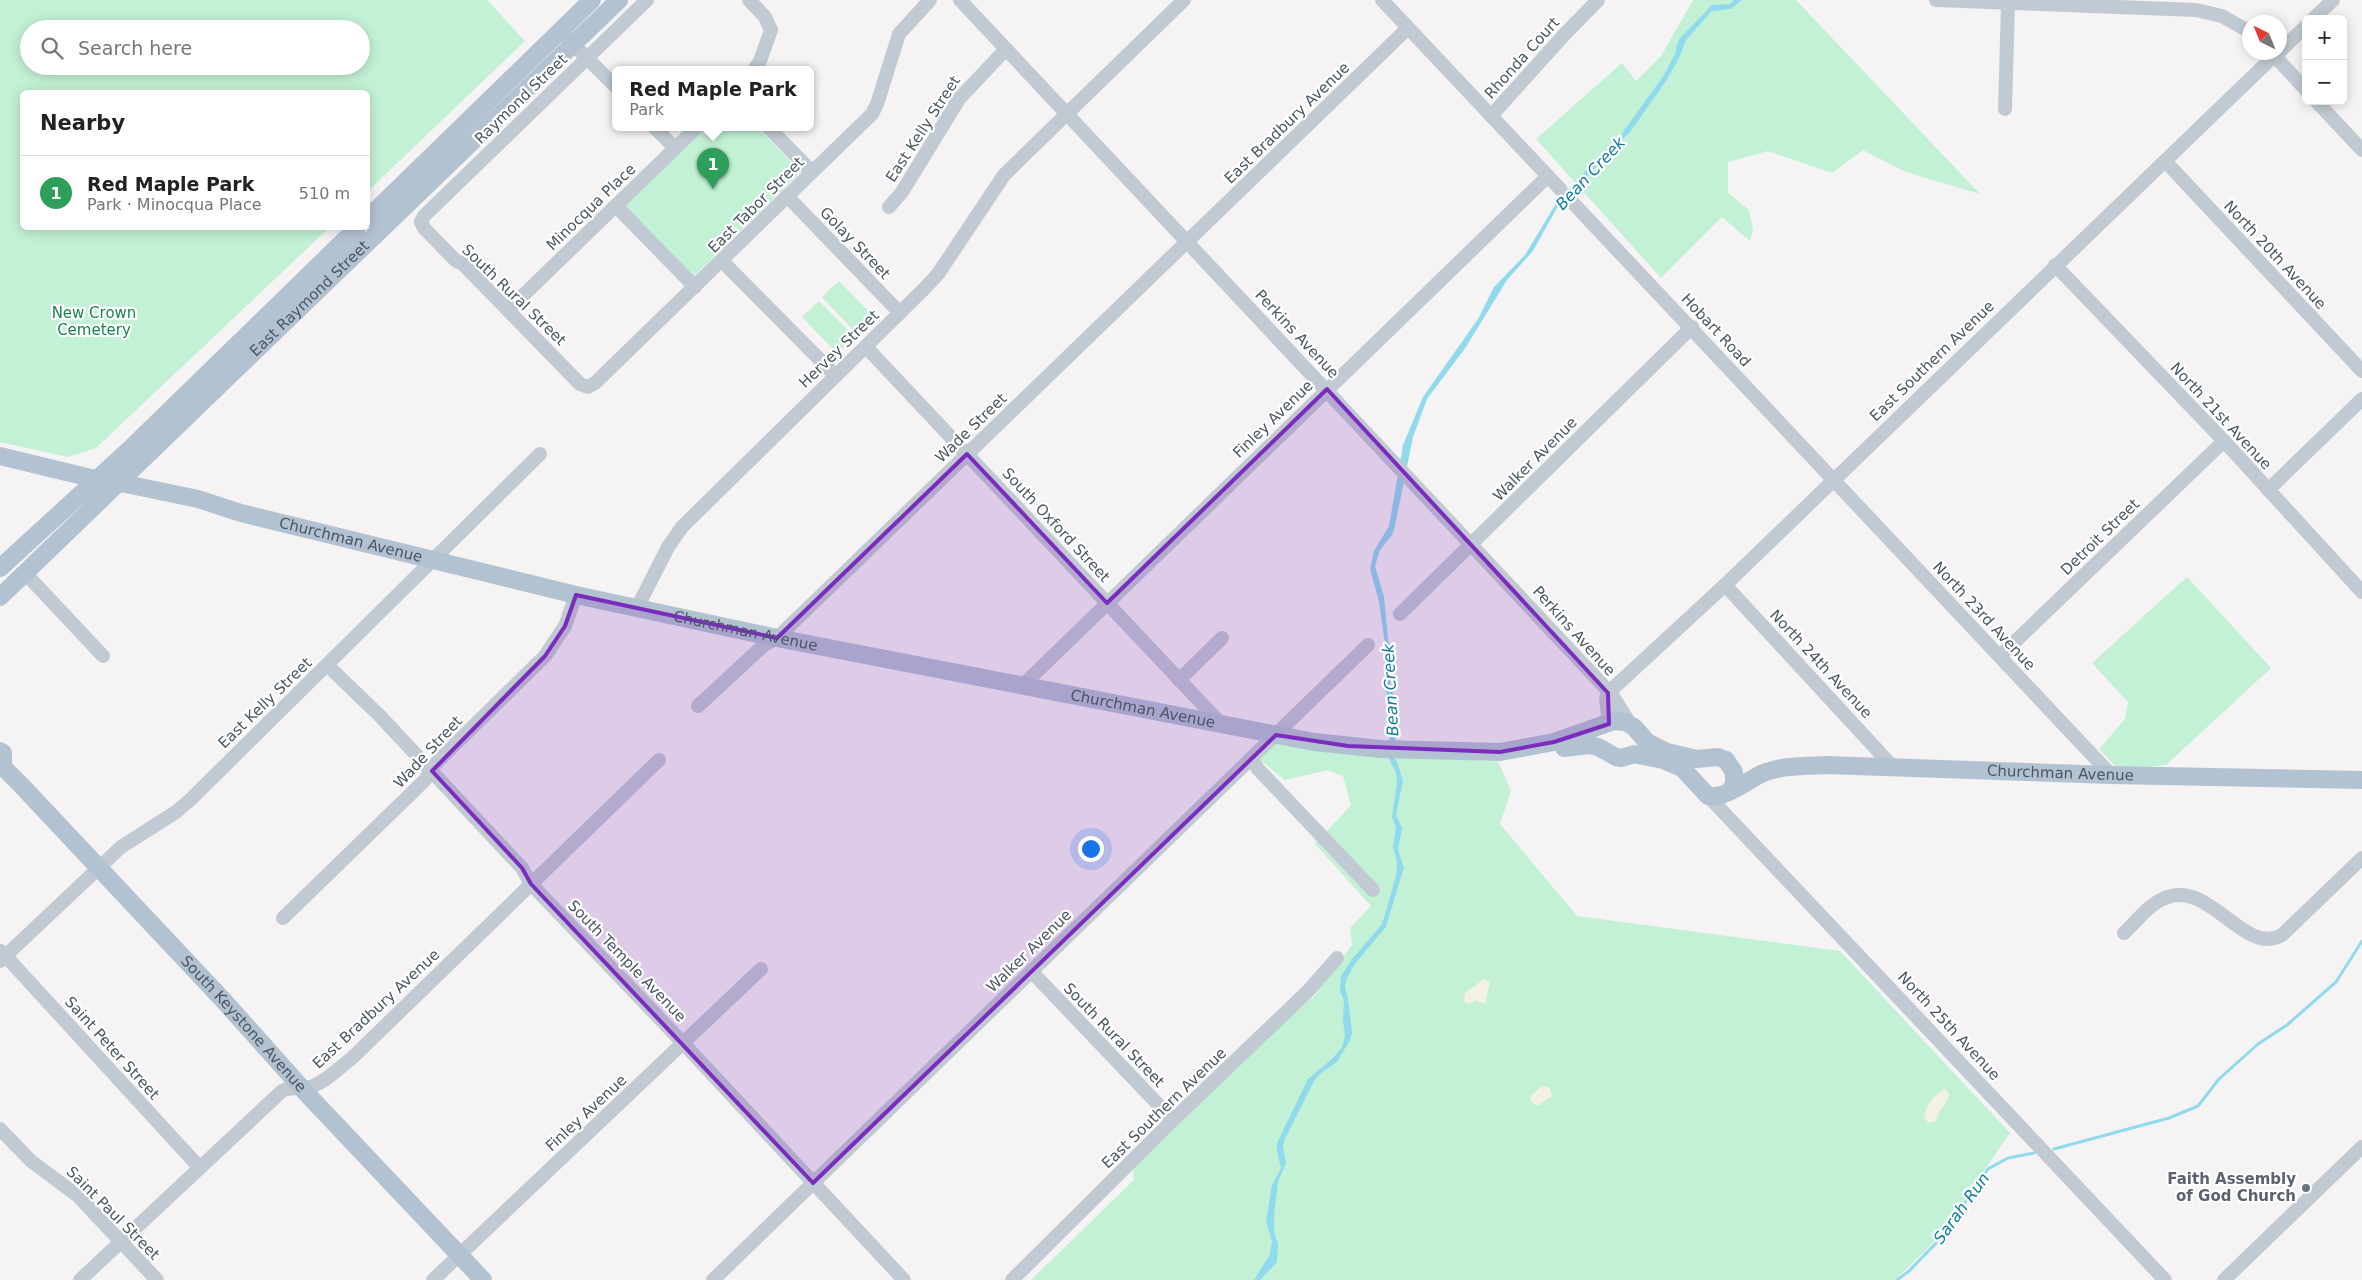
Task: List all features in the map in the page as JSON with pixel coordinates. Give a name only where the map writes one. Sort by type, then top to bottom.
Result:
[{"type":"main road","name":"East Raymond Street","points":[[370,216],[592,0]]},
{"type":"main road","name":"East Raymond Street","points":[[0,597],[619,0]]},
{"type":"main road","name":"East Raymond Street","points":[[0,568],[94,479],[129,450],[355,230]]},
{"type":"main road","name":"Churchman Avenue","points":[[0,456],[94,479],[121,482],[198,499],[241,512],[432,560],[637,608],[777,638],[1314,742],[1413,750],[1500,752],[1554,742],[1619,721],[1635,730],[1647,742],[1667,752],[1696,759],[1718,757],[1739,769],[1761,774]]},
{"type":"main road","points":[[1606,751],[1600,739],[1607,725]]},
{"type":"main road","points":[[1634,754],[1638,745],[1635,730]]},
{"type":"main road","name":"Churchman Avenue","points":[[1500,752],[1507,755],[1524,754],[1589,744],[1616,757],[1622,758],[1634,754],[1663,760],[1682,768],[1708,796],[1730,790],[1761,774],[1800,766],[1892,766],[2111,775],[2362,780]]},
{"type":"main road","name":"South Keystone Avenue","points":[[1,762],[224,1001],[300,1087],[483,1280]]},
{"type":"main road","points":[[1730,764],[1734,778],[1730,790]]},
{"type":"street","name":"Raymond Street","points":[[421,222],[424,216],[646,0]]},
{"type":"street","points":[[749,0],[765,17],[771,30],[757,66]]},
{"type":"street","name":"East Tabor Street","points":[[588,387],[595,383],[695,287],[872,114],[877,104],[899,34],[930,0]]},
{"type":"street","name":"Perkins Avenue","points":[[960,0],[1472,544],[1608,693],[1612,695],[1635,730]]},
{"type":"street","name":"Hervey Street","points":[[637,608],[668,546],[682,527],[938,274],[1004,175],[1184,0]]},
{"type":"street","points":[[1382,0],[1561,190]]},
{"type":"street","name":"Rhonda Court","points":[[1491,116],[1598,0]]},
{"type":"street","points":[[1936,0],[2196,10],[2222,16],[2242,27]]},
{"type":"street","points":[[2317,15],[2333,0]]},
{"type":"street","points":[[2005,109],[2008,4]]},
{"type":"street","name":"East Bradbury Avenue","points":[[1188,241],[1408,28]]},
{"type":"street","name":"East Southern Avenue","points":[[2287,43],[2302,30]]},
{"type":"street","points":[[560,31],[612,83]]},
{"type":"street","name":"East Kelly Street","points":[[889,206],[902,192],[959,99],[1006,49]]},
{"type":"street","name":"East Southern Avenue","points":[[1608,693],[1725,585],[2269,60]]},
{"type":"street","points":[[2282,60],[2302,85]]},
{"type":"street","points":[[2320,105],[2362,150]]},
{"type":"street","points":[[658,131],[675,148]]},
{"type":"street","name":"Minocqua Place","points":[[508,310],[693,131]]},
{"type":"street","points":[[772,131],[812,172]]},
{"type":"street","name":"North 20th Avenue","points":[[2165,161],[2362,371]]},
{"type":"street","name":"Finley Avenue","points":[[1022,686],[1548,176]]},
{"type":"street","name":"Golay Street","points":[[787,196],[900,313]]},
{"type":"street","name":"Hobart Road","points":[[1573,203],[1834,479]]},
{"type":"street","points":[[616,206],[695,287]]},
{"type":"street","name":"South Rural Street","points":[[421,222],[424,228],[456,261],[462,263],[580,384],[588,387]]},
{"type":"street","name":"Wade Street","points":[[777,638],[1188,241]]},
{"type":"street","points":[[722,261],[836,376]]},
{"type":"street","name":"North 21st Avenue","points":[[2056,265],[2224,442],[2362,592]]},
{"type":"street","name":"Walker Avenue","points":[[1400,614],[1692,327]]},
{"type":"street","name":"South Oxford Street","points":[[866,347],[1222,725]]},
{"type":"street","points":[[2268,490],[2362,399]]},
{"type":"street","name":"Detroit Street","points":[[2000,656],[2224,442]]},
{"type":"street","name":"East Kelly Street","points":[[2,956],[133,837],[183,806],[540,454]]},
{"type":"street","name":"North 23rd Avenue","points":[[1834,479],[2111,775]]},
{"type":"street","points":[[25,573],[103,656]]},
{"type":"street","name":"North 24th Avenue","points":[[1725,585],[1892,766]]},
{"type":"street","name":"Wade Street","points":[[284,918],[425,780],[434,765],[545,656],[565,626],[576,594]]},
{"type":"street","points":[[698,706],[764,645],[777,638]]},
{"type":"street","points":[[1179,680],[1222,638]]},
{"type":"street","name":"Walker Avenue","points":[[713,1280],[1368,644]]},
{"type":"street","name":"South Temple Avenue","points":[[327,665],[432,771],[522,868],[531,884],[805,1172],[813,1183],[904,1280]]},
{"type":"street","name":"Perkins Avenue","points":[[1607,725],[1606,699],[1608,693]]},
{"type":"street","points":[[1251,758],[1258,769],[1373,890]]},
{"type":"street","name":"East Bradbury Avenue","points":[[80,1280],[282,1091],[320,1083],[352,1058],[659,760]]},
{"type":"street","name":"North 25th Avenue","points":[[1708,796],[2165,1280]]},
{"type":"street","points":[[2124,933],[2157,902],[2166,897],[2180,894],[2199,900],[2257,938],[2275,939],[2282,936],[2362,858]]},
{"type":"street","name":"Saint Peter Street","points":[[2,956],[200,1168]]},
{"type":"street","name":"East Southern Avenue","points":[[1012,1280],[1173,1120],[1308,991],[1337,958]]},
{"type":"street","name":"Finley Avenue","points":[[433,1280],[761,969]]},
{"type":"street","name":"South Rural Street","points":[[1031,971],[1173,1120]]},
{"type":"street","name":"Saint Paul Street","points":[[0,1129],[31,1161],[78,1196],[157,1280]]},
{"type":"street","points":[[2224,1280],[2362,1147]]},
{"type":"highlighted area","points":[[1327,389],[1608,693],[1609,724],[1554,742],[1500,752],[1348,746],[1276,735],[813,1183],[531,884],[522,868],[432,771],[545,656],[565,626],[576,595],[777,638],[967,454],[1107,603]]},
{"type":"green space","name":"New Crown Cemetery","points":[[0,0],[487,0],[525,41],[370,189],[370,90],[20,90],[20,230],[327,230],[96,448],[68,457],[0,442]]},
{"type":"green space","points":[[1693,0],[1796,0],[1980,194],[1906,172],[1863,150],[1832,173],[1768,151],[1728,162],[1728,193],[1749,210],[1753,230],[1750,241],[1722,217],[1661,278],[1536,139],[1622,63],[1636,81],[1661,56]]},
{"type":"green space","points":[[701,131],[761,131],[801,172],[694,276],[625,205]]},
{"type":"green space","points":[[839,281],[874,317],[857,334],[822,297]]},
{"type":"green space","points":[[819,301],[854,337],[837,353],[802,317]]},
{"type":"green space","points":[[2187,577],[2271,668],[2166,765],[2119,770],[2099,749],[2125,719],[2128,702],[2092,663]]},
{"type":"green space","points":[[1277,742],[1498,762],[1511,791],[1500,824],[1577,916],[1840,951],[2010,1133],[1938,1238],[1895,1280],[1031,1280],[1134,1180],[1133,1170],[1183,1116],[1309,996],[1312,999],[1352,945],[1350,928],[1371,906],[1315,844],[1351,805],[1343,776],[1328,770],[1285,780],[1259,759]]},
{"type":"sand","points":[[1484,979],[1490,982],[1485,1003],[1475,1000],[1470,1004],[1464,1002],[1465,993]]},
{"type":"sand","points":[[1542,1086],[1550,1088],[1552,1096],[1539,1105],[1535,1105],[1531,1101],[1531,1096]]},
{"type":"sand","points":[[1945,1089],[1949,1094],[1947,1101],[1936,1121],[1928,1123],[1924,1116],[1931,1100]]},
{"type":"water","name":"Bean Creek","points":[[1734,0],[1742,0],[1731,9],[1712,11],[1686,40],[1680,56],[1666,81],[1630,132],[1558,206],[1533,251],[1507,280],[1466,347],[1427,399],[1413,437],[1395,526],[1392,535],[1380,550],[1375,566],[1384,597],[1388,639],[1393,656],[1390,687],[1396,699],[1397,727],[1393,756],[1398,764],[1403,781],[1396,815],[1402,828],[1398,850],[1404,867],[1386,927],[1354,965],[1346,980],[1345,987],[1352,1032],[1350,1040],[1337,1062],[1321,1073],[1314,1081],[1285,1139],[1283,1146],[1286,1163],[1278,1182],[1274,1216],[1274,1232],[1278,1244],[1277,1262],[1260,1280],[1254,1280],[1270,1254],[1272,1241],[1266,1222],[1272,1185],[1281,1168],[1277,1143],[1308,1079],[1333,1058],[1342,1047],[1345,1036],[1343,1021],[1344,1000],[1340,991],[1341,976],[1352,959],[1382,924],[1396,876],[1397,862],[1393,846],[1396,828],[1392,817],[1397,783],[1396,773],[1387,755],[1391,730],[1391,702],[1385,689],[1384,667],[1387,658],[1379,602],[1370,569],[1374,551],[1389,526],[1403,445],[1423,397],[1478,319],[1494,287],[1525,255],[1558,200],[1623,132],[1664,75],[1676,52],[1680,38],[1712,5],[1730,4]]},
{"type":"waterway","points":[[2054,1149],[2169,1118],[2198,1106],[2219,1079],[2258,1044],[2287,1025],[2336,982],[2362,941]]},
{"type":"waterway","name":"Sarah Run","points":[[1897,1280],[1909,1271],[1940,1239],[1988,1169],[2008,1158],[2034,1153]]},
{"type":"place","name":"Red Maple Park","points":[[713,189]]},
{"type":"place","name":"Faith Assembly of God Church","points":[[2306,1188]]}]
